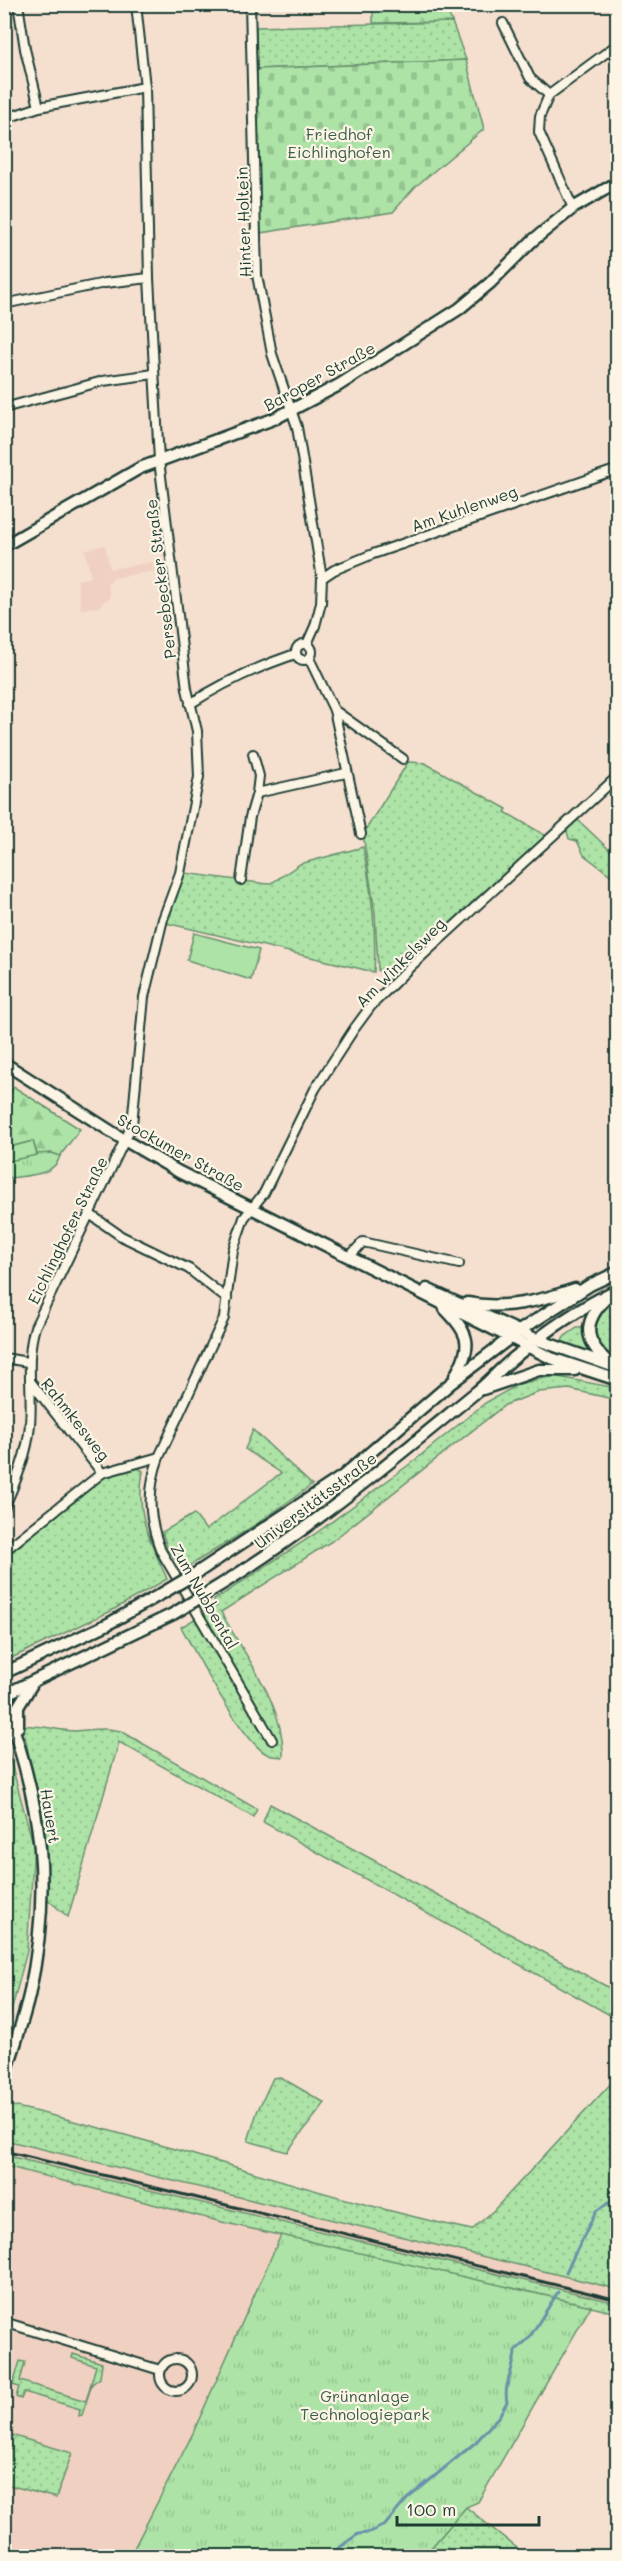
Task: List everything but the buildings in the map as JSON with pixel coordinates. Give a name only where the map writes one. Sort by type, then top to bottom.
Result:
[{"type":"main road","name":"Baroper Straße","points":[[4,546],[117,480],[159,460],[230,436],[290,411],[339,385],[459,309],[490,283],[532,241],[573,208],[618,182]]},
{"type":"main road","name":"Stockumer Straße","points":[[4,1063],[179,1172],[533,1343]]},
{"type":"main road","name":"Universitätsstraße","points":[[4,1672],[108,1624],[198,1572],[343,1476],[451,1383],[514,1334],[590,1285],[618,1272]]},
{"type":"main road","points":[[440,1299],[499,1307],[539,1300],[590,1285]]},
{"type":"main road","points":[[616,1290],[595,1312],[588,1331],[595,1349],[616,1367]]},
{"type":"main road","name":"Universitätsstraße","points":[[4,1695],[173,1614],[258,1563],[327,1512],[533,1343],[616,1290]]},
{"type":"main road","name":"Universitätsstraße","points":[[440,1299],[458,1323],[467,1342],[465,1358],[451,1383]]},
{"type":"main road","points":[[533,1343],[616,1367]]},
{"type":"main road","points":[[533,1343],[551,1358],[618,1380]]},
{"type":"main road","points":[[477,1391],[539,1370],[560,1369],[590,1372]]},
{"type":"main road","points":[[20,1745],[18,1707],[34,1682]]},
{"type":"main road","name":"Hauert","points":[[4,1701],[20,1745],[38,1820],[43,1896],[39,1938],[28,1998],[4,2079]]},
{"type":"street","points":[[18,4],[25,50],[39,107]]},
{"type":"street","name":"Persebecker Straße","points":[[126,1141],[132,1125],[141,1022],[149,973],[163,920],[180,873],[196,797],[199,758],[159,460],[149,278],[145,87],[136,4]]},
{"type":"street","name":"Hinter Holtein","points":[[250,4],[257,275],[272,354],[297,427],[322,578],[321,603],[307,644]]},
{"type":"street","points":[[503,23],[530,78],[549,95]]},
{"type":"street","points":[[573,208],[539,132],[540,116],[549,95],[618,44]]},
{"type":"street","points":[[4,119],[39,107],[145,87]]},
{"type":"street","points":[[4,304],[105,283],[149,278]]},
{"type":"street","points":[[4,408],[103,381],[154,374]]},
{"type":"street","name":"Am Kuhlenweg","points":[[322,578],[334,570],[394,546],[618,470]]},
{"type":"street","name":"Hinter Holtein","points":[[190,704],[222,684],[261,665],[295,654],[298,645],[307,644]]},
{"type":"street","name":"Hinter Holtein","points":[[307,644],[312,651],[309,658],[334,710],[361,834]]},
{"type":"street","points":[[295,654],[301,660],[309,658]]},
{"type":"street","name":"Hinter Holtein","points":[[334,710],[403,759]]},
{"type":"street","points":[[241,880],[250,817],[259,776],[253,754]]},
{"type":"street","points":[[257,793],[346,772]]},
{"type":"street","name":"Am Winkelsweg","points":[[252,1208],[264,1193],[315,1089],[371,1006],[411,966],[618,776]]},
{"type":"street","name":"Eichlinghofer Straße","points":[[4,1508],[23,1460],[30,1434],[28,1362],[34,1332],[126,1141]]},
{"type":"street","name":"Zum Nubbental","points":[[252,1208],[244,1218],[235,1241],[227,1299],[221,1323],[159,1457],[149,1500],[156,1537],[173,1572],[272,1740]]},
{"type":"street","points":[[91,1215],[121,1236],[189,1269],[227,1299]]},
{"type":"street","points":[[350,1256],[363,1242],[459,1264]]},
{"type":"street","name":"Rahmkesweg","points":[[4,1358],[28,1362]]},
{"type":"street","name":"Rahmkesweg","points":[[30,1381],[102,1473]]},
{"type":"street","points":[[4,1551],[102,1473],[159,1457]]},
{"type":"street","points":[[4,2322],[160,2370]]},
{"type":"street","points":[[178,2359],[190,2367],[191,2379],[183,2390],[169,2389],[161,2380],[160,2370],[170,2360],[178,2359]]},
{"type":"shaded area","points":[[105,545],[110,569],[153,562],[154,571],[112,578],[112,581],[107,582],[110,599],[105,600],[99,607],[81,609],[77,580],[91,577],[85,550]]},
{"type":"shaded area","points":[[5,2140],[617,2289],[617,2303],[5,2155]]},
{"type":"shaded area","points":[[4,2166],[281,2235],[193,2433],[130,2556],[5,2556]]},
{"type":"green space","points":[[373,5],[445,5],[452,22],[373,23]]},
{"type":"green space","points":[[452,22],[466,60],[257,69],[256,27]]},
{"type":"green space","name":"Friedhof Eichlinghofen","points":[[466,60],[484,129],[415,187],[393,212],[260,233],[257,69]]},
{"type":"green space","points":[[408,762],[425,763],[507,809],[505,812],[548,837],[392,981],[378,970],[375,913],[363,834]]},
{"type":"green space","points":[[578,820],[617,857],[617,880],[584,855],[577,841],[569,839],[566,828]]},
{"type":"green space","points":[[363,847],[373,909],[374,972],[166,923],[185,873],[267,884],[300,864]]},
{"type":"green space","points":[[194,933],[259,950],[251,980],[187,960]]},
{"type":"green space","points":[[14,1087],[80,1129],[60,1156],[52,1153],[37,1155],[5,1148],[5,1103]]},
{"type":"green space","points":[[33,1141],[37,1154],[52,1153],[60,1156],[57,1163],[39,1174],[9,1178],[5,1176],[5,1148]]},
{"type":"green space","points":[[33,1141],[37,1155],[9,1161],[6,1148]]},
{"type":"green space","points":[[617,1301],[617,1359],[600,1346],[594,1330],[600,1315]]},
{"type":"green space","points":[[577,1328],[584,1328],[592,1354],[561,1342],[565,1336]]},
{"type":"green space","points":[[553,1376],[617,1388],[617,1400],[569,1389],[539,1392],[505,1405],[332,1541],[221,1612],[262,1682],[278,1718],[283,1757],[271,1756],[259,1748],[234,1718],[181,1627],[217,1606],[214,1600],[315,1534],[410,1464],[485,1403],[519,1384]]},
{"type":"green space","points":[[253,1430],[312,1485],[255,1525],[183,1570],[168,1550],[162,1532],[194,1514],[206,1530],[281,1473],[245,1449]]},
{"type":"green space","points":[[136,1467],[143,1471],[141,1501],[146,1527],[167,1579],[111,1611],[5,1661],[5,1554],[106,1474]]},
{"type":"green space","points":[[23,1726],[68,1731],[103,1729],[121,1731],[257,1809],[253,1817],[119,1742],[68,1917],[47,1899],[47,1846]]},
{"type":"green space","points":[[4,1737],[34,1847],[27,1951],[10,2016],[4,2014]]},
{"type":"green space","points":[[270,1804],[617,1992],[617,2019],[263,1822]]},
{"type":"green space","points":[[280,2077],[325,2103],[287,2152],[248,2141],[257,2112],[273,2078]]},
{"type":"green space","points":[[617,2077],[617,2289],[5,2140],[5,2118],[8,2105],[124,2135],[413,2217],[472,2230],[494,2210]]},
{"type":"green space","points":[[4,2155],[617,2303],[617,2313],[226,2223],[5,2166]]},
{"type":"green space","name":"Grünanlage Technologiepark","points":[[281,2235],[591,2306],[478,2502],[466,2507],[424,2556],[130,2556],[193,2433]]},
{"type":"green space","points":[[73,2354],[102,2363],[100,2378],[92,2384],[82,2415],[79,2416],[80,2409],[24,2392],[21,2399],[16,2397],[19,2387],[13,2385],[20,2361],[25,2362],[20,2381],[86,2401],[96,2366],[72,2358]]},
{"type":"green space","points":[[4,2433],[72,2453],[56,2498],[5,2484]]},
{"type":"green space","points":[[466,2507],[527,2556],[424,2556]]},
{"type":"waterway","points":[[566,2272],[596,2211],[618,2197]]},
{"type":"waterway","points":[[328,2556],[358,2534],[367,2533],[385,2525],[407,2499],[476,2442],[499,2416],[507,2402],[508,2382],[515,2351],[529,2338],[558,2292]]},
{"type":"railway","points":[[4,2151],[618,2300]]}]
